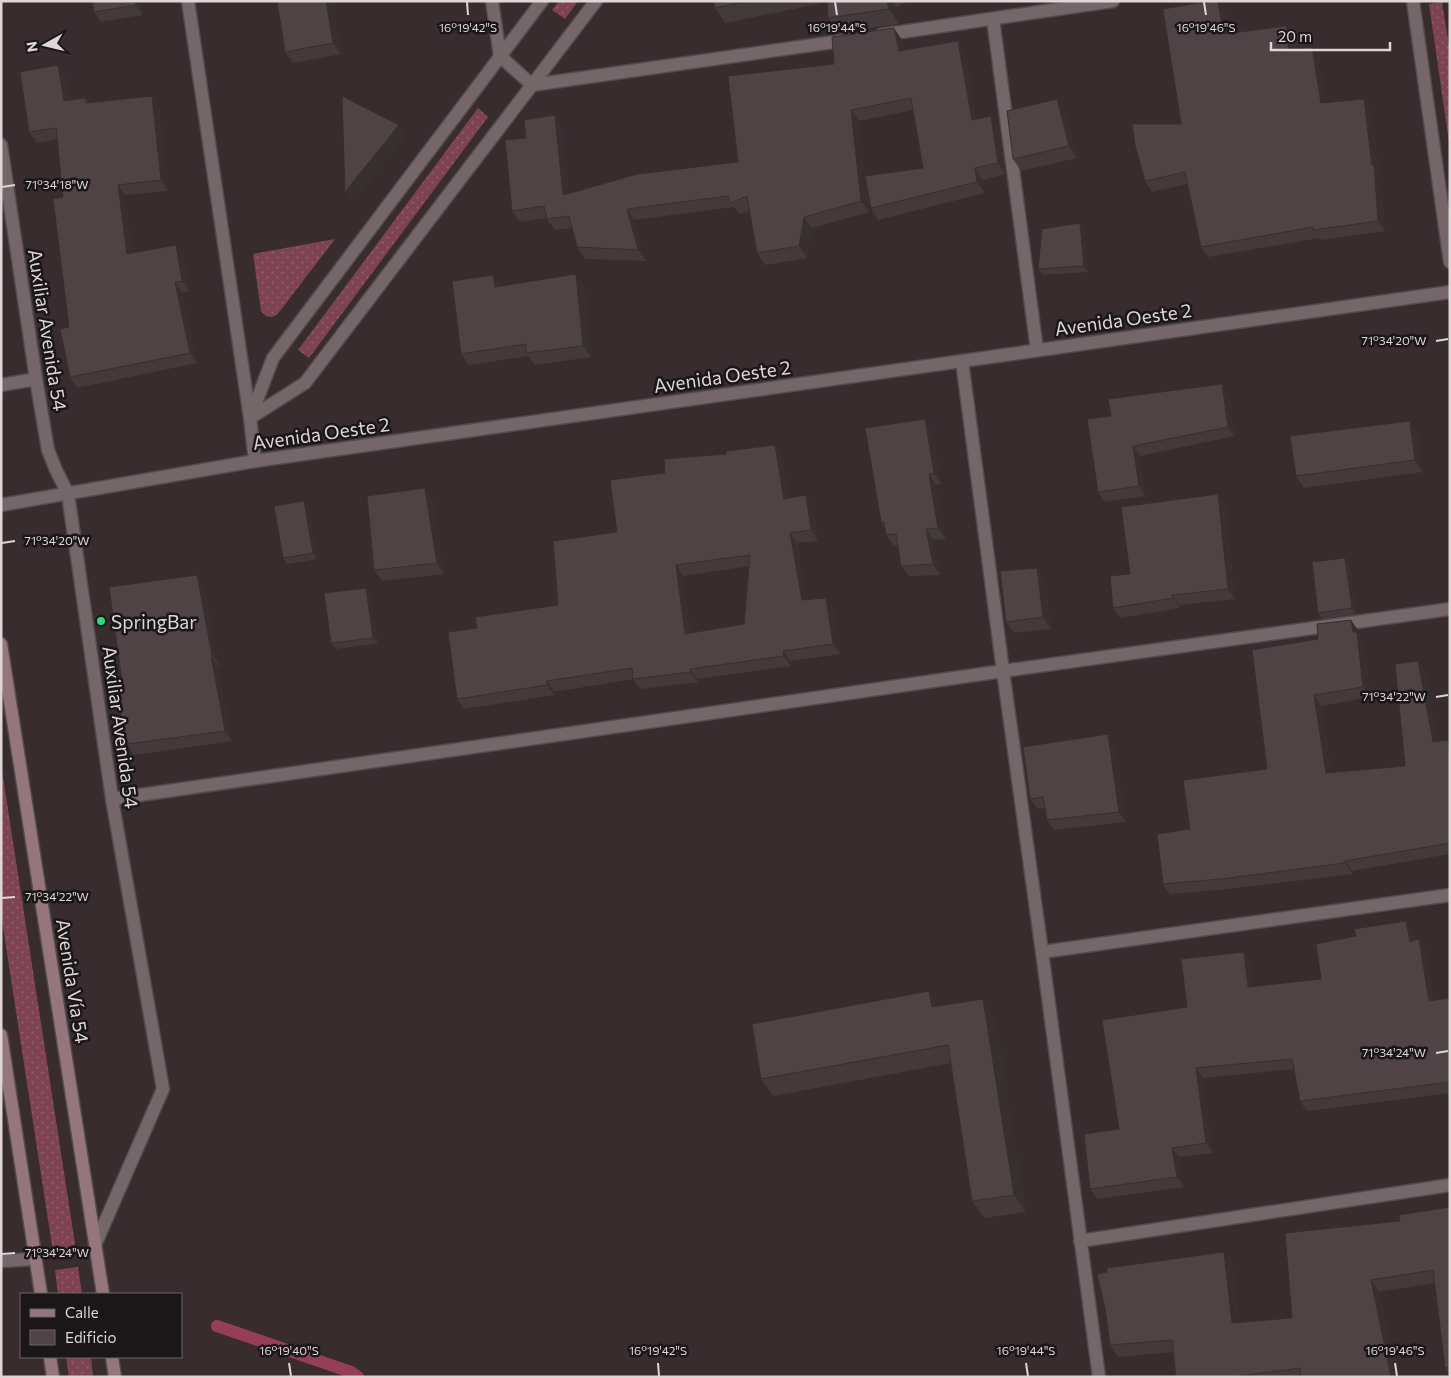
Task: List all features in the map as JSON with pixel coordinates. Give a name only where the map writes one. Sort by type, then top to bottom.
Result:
[{"type":"main road","name":"Avenida Vía 54","points":[[1,644],[103,1293]]},
{"type":"main road","points":[[1,1035],[40,1293]]},
{"type":"main road","points":[[50,1358],[53,1377]]},
{"type":"main road","points":[[112,1358],[115,1377]]},
{"type":"street","points":[[188,1],[255,461]]},
{"type":"street","points":[[492,1],[500,56],[532,86]]},
{"type":"street","points":[[250,418],[273,358],[542,1]]},
{"type":"street","points":[[250,418],[306,383],[596,1]]},
{"type":"street","points":[[532,86],[1113,1]]},
{"type":"street","points":[[1413,1],[1450,262]]},
{"type":"street","points":[[993,19],[1037,350]]},
{"type":"street","name":"Auxiliar Avenida 54","points":[[1,145],[48,450],[68,494],[112,799],[163,1089],[96,1245]]},
{"type":"street","name":"Avenida Oeste 2","points":[[1,505],[255,461],[1450,292]]},
{"type":"street","points":[[962,361],[1099,1377]]},
{"type":"street","points":[[1,385],[36,380]]},
{"type":"street","points":[[112,799],[1450,609]]},
{"type":"street","points":[[1042,952],[1450,895]]},
{"type":"street","points":[[1080,1240],[1450,1185]]},
{"type":"street","points":[[1,1261],[35,1259]]},
{"type":"shaded area","points":[[559,1],[578,1],[565,19],[552,10]]},
{"type":"shaded area","points":[[1442,2],[1450,52],[1450,149],[1429,4]]},
{"type":"shaded area","points":[[478,108],[488,117],[309,358],[298,350]]},
{"type":"shaded area","points":[[335,239],[277,315],[272,317],[266,316],[261,311],[253,254]]},
{"type":"shaded area","points":[[1,764],[76,1250],[53,1252],[1,914]]},
{"type":"shaded area","points":[[78,1267],[82,1293],[58,1293],[55,1270]]},
{"type":"shaded area","points":[[66,1358],[91,1358],[93,1377],[69,1377]]},
{"type":"building","points":[[92,1],[135,1],[136,5],[94,12]]},
{"type":"building","points":[[277,1],[326,1],[333,43],[285,52]]},
{"type":"building","points":[[713,1],[748,1],[715,8]]},
{"type":"building","points":[[827,1],[887,1],[889,9],[828,18]]},
{"type":"building","points":[[1218,1],[1224,34],[1286,26],[1289,50],[1312,47],[1321,103],[1364,99],[1372,165],[1374,164],[1378,221],[1313,230],[1313,227],[1201,247],[1185,172],[1145,181],[1135,145],[1132,124],[1181,124],[1163,9]]},
{"type":"building","points":[[894,28],[899,51],[958,41],[972,120],[991,116],[998,163],[975,168],[977,182],[871,208],[865,176],[923,168],[911,98],[851,110],[861,201],[804,217],[799,246],[757,253],[747,196],[731,203],[728,196],[627,209],[638,250],[577,247],[569,216],[547,219],[544,206],[512,211],[505,140],[526,138],[524,120],[555,115],[563,195],[638,174],[738,162],[728,76],[834,64],[832,37]]},
{"type":"building","points":[[58,65],[64,101],[85,98],[86,103],[152,96],[161,180],[118,185],[127,254],[176,245],[182,281],[175,282],[190,353],[70,377],[60,329],[69,327],[53,199],[63,197],[56,128],[29,132],[20,72]]},
{"type":"building","points":[[342,96],[399,125],[345,192]]},
{"type":"building","points":[[1057,99],[1069,146],[1013,159],[1007,111]]},
{"type":"building","points":[[1080,223],[1084,266],[1038,269],[1042,229]]},
{"type":"building","points":[[576,274],[583,346],[526,353],[526,344],[461,354],[452,281],[493,275],[495,287]]},
{"type":"building","points":[[1222,384],[1228,427],[1133,446],[1139,486],[1098,492],[1087,419],[1111,416],[1108,399]]},
{"type":"building","points":[[925,419],[934,473],[929,474],[938,528],[926,529],[933,564],[901,566],[896,534],[886,535],[884,522],[881,522],[865,428]]},
{"type":"building","points":[[1410,421],[1415,460],[1296,476],[1290,436]]},
{"type":"building","points":[[775,445],[784,499],[806,495],[811,530],[790,533],[802,600],[826,598],[833,644],[783,651],[784,656],[690,669],[691,672],[633,679],[632,668],[547,681],[547,685],[457,699],[448,632],[477,628],[475,617],[558,605],[553,541],[617,532],[610,480],[665,473],[664,459],[726,454],[726,451]],"holes":[[[750,555],[744,624],[685,634],[676,565]]]},
{"type":"building","points":[[425,488],[437,563],[374,570],[367,496]]},
{"type":"building","points":[[1218,494],[1228,589],[1172,595],[1173,598],[1113,608],[1110,576],[1130,574],[1121,507]]},
{"type":"building","points":[[304,501],[313,553],[283,558],[274,506]]},
{"type":"building","points":[[1345,558],[1352,608],[1318,613],[1312,562]]},
{"type":"building","points":[[1037,568],[1043,617],[1006,622],[1000,571]]},
{"type":"building","points":[[197,575],[225,731],[127,744],[116,689],[123,688],[109,587]]},
{"type":"building","points":[[366,588],[373,638],[331,643],[324,593]]},
{"type":"building","points":[[1351,620],[1353,632],[1357,632],[1363,687],[1314,695],[1326,773],[1405,766],[1395,664],[1418,661],[1433,742],[1448,740],[1450,754],[1450,843],[1345,861],[1345,863],[1221,879],[1163,884],[1157,834],[1190,829],[1183,780],[1267,769],[1252,650],[1318,639],[1317,624]]},
{"type":"building","points":[[1108,734],[1119,812],[1047,820],[1043,797],[1030,799],[1023,747]]},
{"type":"building","points":[[1406,921],[1410,942],[1419,939],[1429,1001],[1450,998],[1450,1082],[1300,1101],[1292,1059],[1196,1068],[1206,1143],[1172,1148],[1177,1177],[1090,1189],[1084,1134],[1119,1129],[1102,1020],[1187,1007],[1181,959],[1244,952],[1248,987],[1321,979],[1316,944],[1356,936],[1354,929]]},
{"type":"building","points":[[929,991],[932,1007],[983,999],[1014,1195],[972,1201],[948,1045],[761,1079],[752,1024]]},
{"type":"building","points":[[1450,1207],[1450,1367],[1445,1368],[1433,1270],[1371,1280],[1391,1377],[1301,1377],[1300,1368],[1231,1377],[1176,1377],[1172,1340],[1110,1345],[1105,1308],[1097,1274],[1107,1272],[1107,1268],[1224,1252],[1232,1323],[1292,1318],[1285,1233],[1400,1221],[1399,1215]]},
{"type":"waterway","points":[[217,1326],[351,1372],[358,1377]]},
{"type":"place","name":"SpringBar","points":[[101,621]]}]
